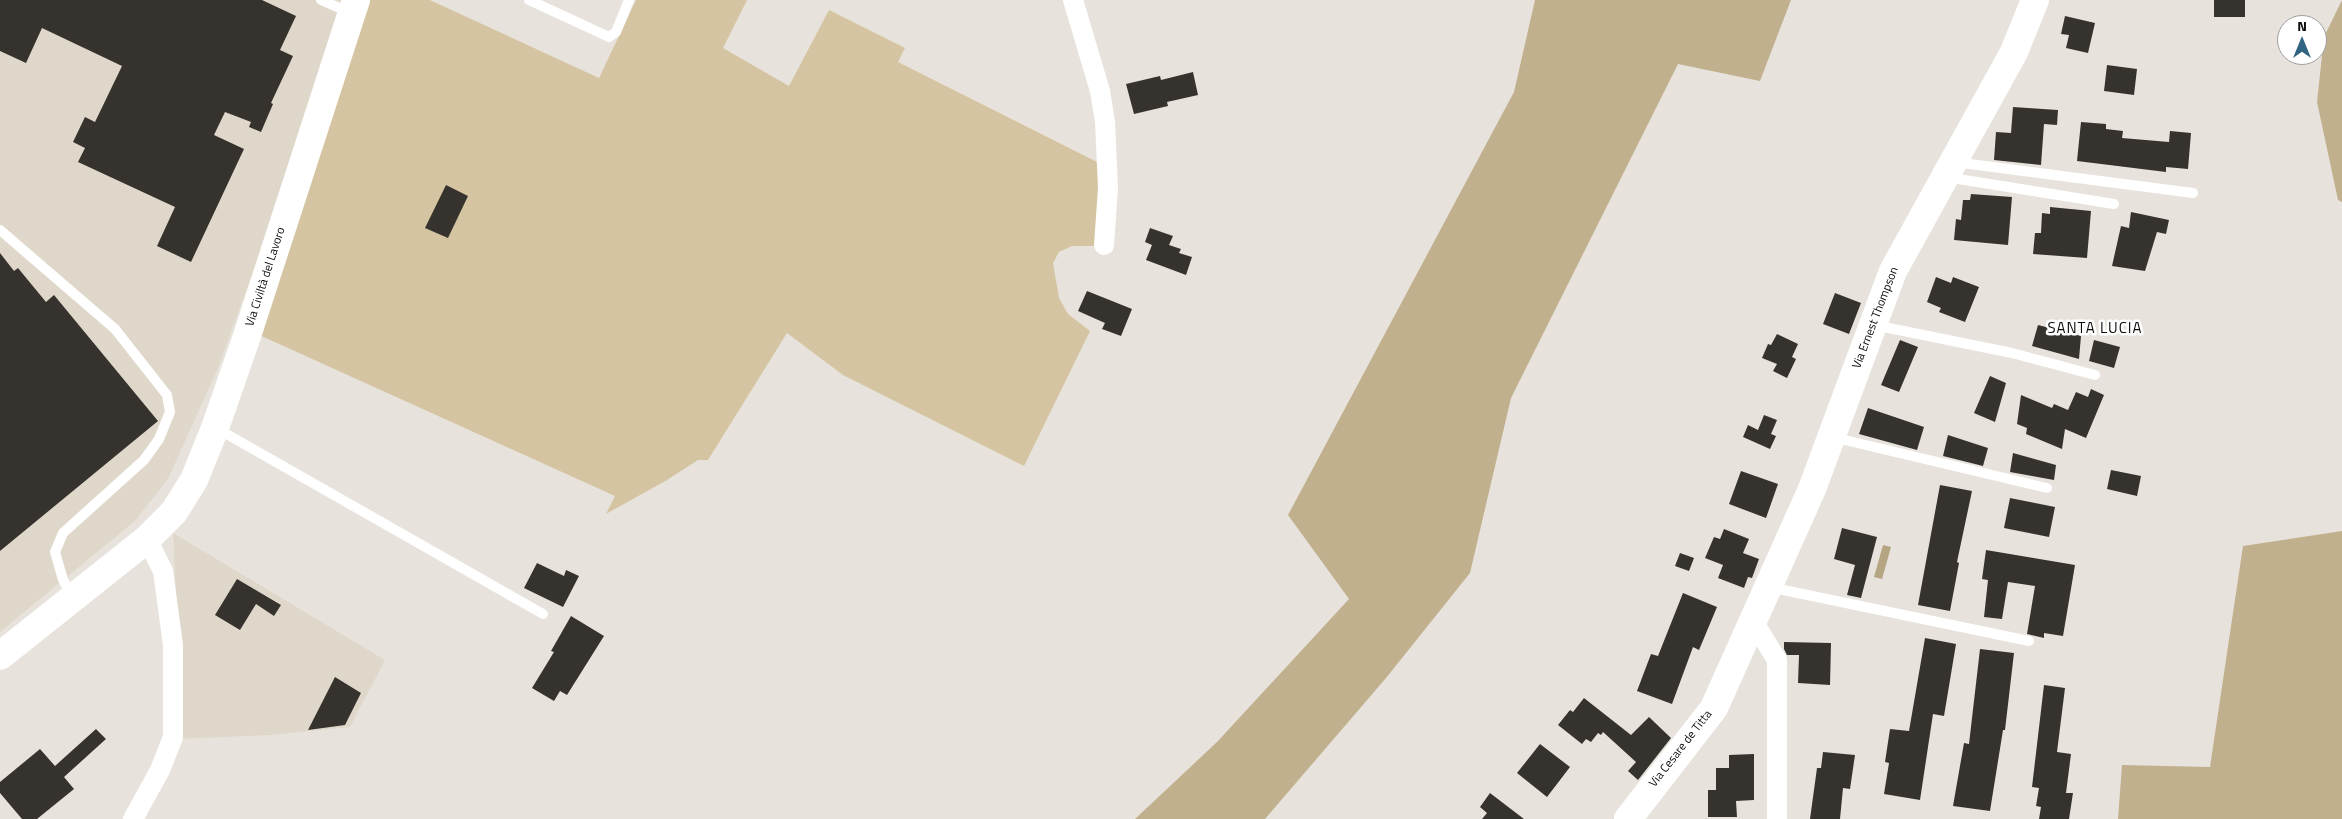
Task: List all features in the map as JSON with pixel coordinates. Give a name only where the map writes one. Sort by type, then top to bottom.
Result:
[{"type":"street","points":[[1073,0],[1100,92],[1105,122],[1108,188],[1104,245]]},
{"type":"street","name":"Via Ernest Thompson","points":[[1753,621],[1812,489],[1893,271],[2014,52],[2035,0]]},
{"type":"street","name":"Via Civiltà del Lavoro","points":[[0,656],[147,539],[174,512],[194,480],[215,428],[353,7]]},
{"type":"street","points":[[133,819],[160,770],[174,737],[174,646],[163,571],[147,539]]},
{"type":"street","points":[[1753,621],[1777,660],[1776,819]]},
{"type":"street","name":"Via Cesare de Titta","points":[[1628,819],[1714,708],[1753,621]]},
{"type":"lane","points":[[321,0],[353,7]]},
{"type":"lane","points":[[529,0],[609,37],[616,32],[629,0]]},
{"type":"lane","points":[[1949,169],[2194,193]]},
{"type":"lane","points":[[1949,169],[2114,204]]},
{"type":"lane","points":[[0,230],[115,329],[167,395],[170,412],[160,439],[144,460],[63,533],[55,552],[63,580],[73,597]]},
{"type":"lane","points":[[1873,324],[2012,353],[2095,375]]},
{"type":"lane","points":[[215,428],[543,614]]},
{"type":"lane","points":[[1832,436],[2047,488]]},
{"type":"lane","points":[[1768,587],[2029,641]]},
{"type":"shaded area","points":[[0,0],[341,0],[273,217],[218,368],[168,479],[135,521],[0,632]]},
{"type":"shaded area","points":[[363,0],[430,0],[599,78],[636,0],[747,0],[723,48],[789,86],[829,10],[905,48],[898,62],[1103,165],[1096,246],[1072,246],[1059,252],[1053,263],[1059,298],[1068,314],[1090,331],[1024,466],[843,375],[787,333],[708,460],[698,460],[667,480],[606,514],[615,496],[257,334]]},
{"type":"shaded area","points":[[1535,0],[1791,0],[1760,81],[1678,64],[1511,398],[1470,573],[1386,678],[1265,819],[1135,819],[1217,742],[1349,599],[1288,515],[1514,92]]},
{"type":"shaded area","points":[[2342,0],[2342,202],[2338,200],[2317,102],[2321,65],[2327,65],[2327,31]]},
{"type":"shaded area","points":[[2342,531],[2342,819],[2118,819],[2122,765],[2210,767],[2243,546]]},
{"type":"shaded area","points":[[173,533],[385,660],[350,727],[271,735],[176,739],[178,636]]},
{"type":"shaded area","points":[[1883,545],[1891,547],[1882,579],[1874,577]]},
{"type":"building","points":[[0,0],[262,0],[296,16],[280,50],[293,56],[271,103],[273,104],[261,132],[249,127],[251,122],[225,112],[214,135],[244,149],[191,262],[157,246],[175,207],[78,162],[85,148],[73,142],[85,117],[95,122],[122,66],[42,28],[26,63],[0,51]]},
{"type":"building","points":[[2214,0],[2245,0],[2245,17],[2214,17]]},
{"type":"building","points":[[2065,16],[2095,23],[2088,53],[2066,48],[2069,35],[2061,34]]},
{"type":"building","points":[[2107,65],[2137,69],[2134,95],[2104,91]]},
{"type":"building","points":[[1193,72],[1198,95],[1167,102],[1168,106],[1134,114],[1126,84],[1160,76],[1161,80]]},
{"type":"building","points":[[2013,107],[2058,110],[2057,125],[2044,124],[2041,165],[1994,160],[1996,132],[2011,133]]},
{"type":"building","points":[[2081,122],[2106,124],[2106,129],[2123,131],[2122,138],[2169,142],[2170,131],[2191,133],[2188,169],[2166,167],[2166,172],[2077,161]]},
{"type":"building","points":[[446,185],[468,196],[448,238],[425,228]]},
{"type":"building","points":[[1971,194],[2012,197],[2008,245],[1954,240],[1956,219],[1961,220],[1963,200],[1970,200]]},
{"type":"building","points":[[2050,207],[2091,211],[2087,258],[2033,254],[2035,233],[2041,233],[2042,213],[2050,214]]},
{"type":"building","points":[[2131,212],[2169,220],[2166,234],[2157,232],[2145,271],[2112,266],[2121,226],[2129,228]]},
{"type":"building","points":[[1150,228],[1173,236],[1169,245],[1181,249],[1179,253],[1192,257],[1186,275],[1146,260],[1152,245],[1145,242]]},
{"type":"building","points":[[0,253],[14,271],[18,268],[46,302],[54,295],[158,421],[0,551]]},
{"type":"building","points":[[1936,277],[1951,283],[1953,277],[1979,287],[1965,322],[1939,312],[1941,308],[1927,302]]},
{"type":"building","points":[[1087,291],[1132,309],[1121,336],[1102,329],[1105,323],[1078,311]]},
{"type":"building","points":[[1835,293],[1861,303],[1849,334],[1823,324]]},
{"type":"building","points":[[2038,325],[2081,336],[2079,359],[2032,346]]},
{"type":"building","points":[[1777,334],[1798,344],[1792,357],[1796,359],[1787,378],[1773,371],[1777,364],[1762,358],[1768,344],[1771,345]]},
{"type":"building","points":[[1900,340],[1918,347],[1899,392],[1881,385]]},
{"type":"building","points":[[2094,340],[2120,347],[2114,368],[2089,361]]},
{"type":"building","points":[[1990,376],[2006,383],[1995,422],[1974,413]]},
{"type":"building","points":[[2091,389],[2104,395],[2086,438],[2065,429],[2062,449],[2026,434],[2027,428],[2017,424],[2021,395],[2052,408],[2054,404],[2068,410],[2076,392],[2088,397]]},
{"type":"building","points":[[1868,408],[1924,427],[1917,450],[1859,434]]},
{"type":"building","points":[[1764,415],[1777,420],[1771,434],[1776,436],[1770,449],[1743,437],[1748,425],[1758,430]]},
{"type":"building","points":[[1948,435],[1988,448],[1983,466],[1943,456]]},
{"type":"building","points":[[2013,453],[2056,465],[2054,480],[2010,472]]},
{"type":"building","points":[[2111,470],[2141,476],[2137,496],[2107,489]]},
{"type":"building","points":[[1741,471],[1778,484],[1766,518],[1729,504]]},
{"type":"building","points":[[1940,485],[1972,491],[1957,562],[1959,563],[1950,611],[1918,605]]},
{"type":"building","points":[[2010,498],[2055,507],[2049,537],[2004,528]]},
{"type":"building","points":[[1842,528],[1877,537],[1861,598],[1847,595],[1855,565],[1834,559]]},
{"type":"building","points":[[1724,529],[1749,539],[1743,553],[1759,559],[1752,578],[1748,577],[1744,588],[1718,578],[1723,565],[1705,558],[1714,537],[1720,539]]},
{"type":"building","points":[[1986,550],[2075,565],[2063,636],[2044,633],[2044,638],[2027,634],[2035,586],[2008,582],[2002,619],[1984,617],[1988,580],[1982,579]]},
{"type":"building","points":[[1680,553],[1694,558],[1689,571],[1675,566]]},
{"type":"building","points":[[537,563],[564,576],[566,570],[579,576],[563,607],[524,588]]},
{"type":"building","points":[[237,579],[281,605],[274,616],[256,604],[240,630],[215,615]]},
{"type":"building","points":[[1683,593],[1717,607],[1699,650],[1693,647],[1672,704],[1637,691],[1651,654],[1658,656]]},
{"type":"building","points":[[571,616],[604,636],[567,695],[560,691],[554,701],[532,688],[554,652],[551,651]]},
{"type":"building","points":[[1925,638],[1956,644],[1944,716],[1933,714],[1920,800],[1884,794],[1889,763],[1885,762],[1890,729],[1909,731]]},
{"type":"building","points":[[1784,642],[1831,643],[1830,685],[1798,683],[1799,655],[1787,655],[1784,649]]},
{"type":"building","points":[[1980,649],[2014,653],[2005,730],[2003,730],[1990,811],[1953,806],[1964,743],[1969,744]]},
{"type":"building","points":[[335,677],[361,693],[345,725],[308,730]]},
{"type":"building","points":[[2044,685],[2065,688],[2057,752],[2071,754],[2066,793],[2073,793],[2069,819],[2039,819],[2041,807],[2036,806],[2039,788],[2032,787]]},
{"type":"building","points":[[1584,698],[1631,735],[1649,717],[1671,738],[1638,780],[1628,771],[1636,762],[1603,732],[1601,735],[1598,733],[1591,742],[1586,739],[1582,744],[1558,725],[1570,710],[1573,712]]},
{"type":"building","points":[[96,729],[106,739],[64,777],[74,789],[37,819],[22,819],[0,793],[0,782],[40,749],[55,766]]},
{"type":"building","points":[[1540,744],[1570,767],[1547,797],[1517,773]]},
{"type":"building","points":[[1823,752],[1855,755],[1850,789],[1843,788],[1840,819],[1810,819],[1817,768],[1821,768]]},
{"type":"building","points":[[1754,754],[1754,800],[1736,801],[1737,817],[1708,817],[1708,790],[1716,790],[1716,768],[1729,768],[1729,755]]},
{"type":"building","points":[[1490,793],[1524,819],[1482,819],[1487,813],[1480,807]]},
{"type":"district","name":"SANTA LUCIA","points":[[2095,329]]}]
